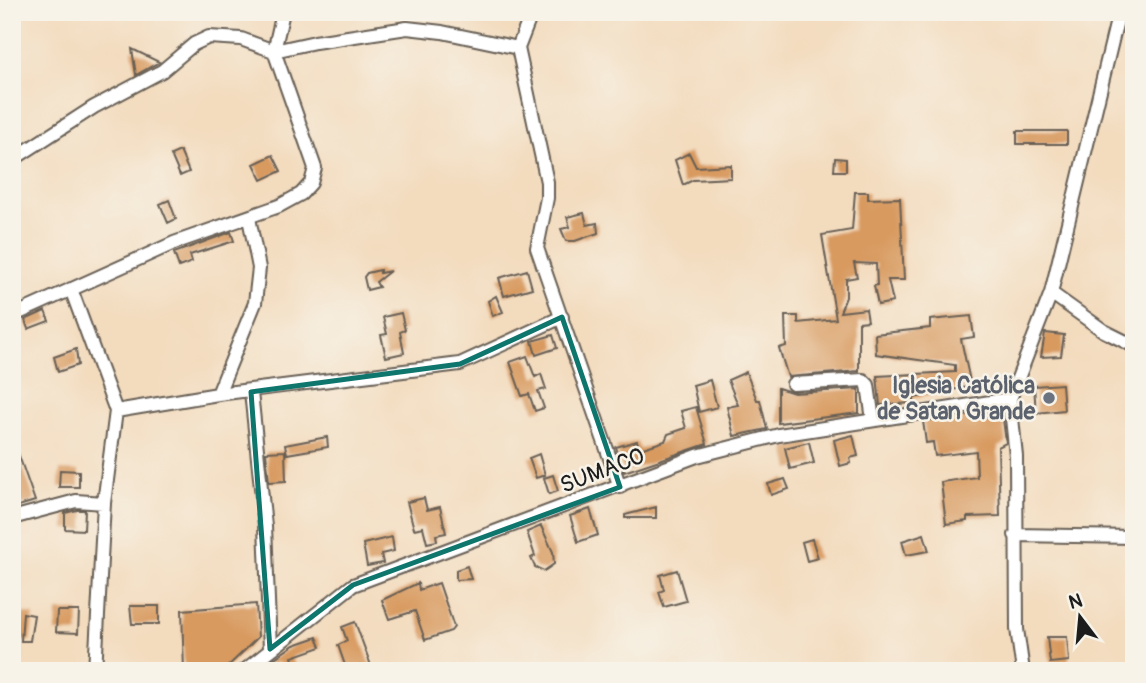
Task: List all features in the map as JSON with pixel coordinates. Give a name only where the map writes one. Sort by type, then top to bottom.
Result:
[{"type":"street","points":[[12,316],[174,243],[249,218],[301,194],[311,183],[314,168],[274,51],[284,12]]},
{"type":"street","points":[[533,12],[518,48],[547,183],[547,198],[537,248],[620,487]]},
{"type":"street","points":[[1023,671],[1017,629],[1016,456],[1010,399],[1051,293],[1119,12]]},
{"type":"street","points":[[12,160],[94,107],[162,71],[200,40],[209,37],[241,39],[274,51],[302,44],[407,29],[442,32],[518,48]]},
{"type":"street","points":[[218,394],[255,303],[259,268],[249,218]]},
{"type":"street","points":[[71,289],[116,411],[104,503],[95,671]]},
{"type":"street","points":[[1051,293],[1104,331],[1134,346]]},
{"type":"street","points":[[116,411],[218,394],[460,364],[562,317]]},
{"type":"street","points":[[793,384],[863,380],[868,385],[873,420]]},
{"type":"street","points":[[251,392],[265,526],[270,649]]},
{"type":"street","name":"SUMACO","points":[[244,671],[352,585],[697,456],[738,444],[1010,399]]},
{"type":"street","points":[[12,518],[76,501],[104,503]]},
{"type":"street","points":[[1015,535],[1134,537]]},
{"type":"highlighted area","points":[[562,317],[620,487],[353,585],[270,649],[251,392],[460,364]]},
{"type":"building","points":[[132,49],[159,62],[136,75]]},
{"type":"building","points":[[1017,131],[1067,131],[1067,144],[1017,144]]},
{"type":"building","points":[[180,151],[189,172],[180,176],[171,155]]},
{"type":"building","points":[[689,153],[696,167],[731,165],[731,178],[693,180],[683,185],[675,160]]},
{"type":"building","points":[[273,155],[281,171],[262,180],[254,164]]},
{"type":"building","points":[[835,158],[846,159],[846,171],[834,171]]},
{"type":"building","points":[[855,192],[868,192],[868,199],[900,198],[904,280],[888,280],[893,302],[878,305],[874,286],[877,285],[876,264],[854,263],[857,277],[846,279],[846,297],[840,312],[866,309],[868,321],[859,322],[859,371],[788,377],[779,348],[786,346],[785,316],[798,316],[798,323],[836,319],[822,235],[852,230]]},
{"type":"building","points":[[169,200],[176,219],[168,223],[160,204]]},
{"type":"building","points":[[584,213],[587,225],[597,223],[598,233],[575,241],[566,241],[561,229],[570,227],[567,217]]},
{"type":"building","points":[[231,232],[234,241],[190,255],[192,262],[179,267],[174,253]]},
{"type":"building","points":[[380,270],[380,273],[390,271],[376,282],[379,287],[367,290],[364,277],[367,273]]},
{"type":"building","points":[[527,270],[532,288],[504,296],[499,278]]},
{"type":"building","points":[[496,296],[503,312],[493,316],[488,301]]},
{"type":"building","points":[[45,311],[49,321],[28,329],[25,320]]},
{"type":"building","points":[[401,313],[405,330],[400,332],[404,353],[386,357],[381,335],[387,334],[383,317]]},
{"type":"building","points":[[971,316],[974,337],[961,339],[971,386],[914,398],[914,403],[880,405],[877,376],[955,372],[955,365],[876,354],[875,334],[930,328],[930,320]]},
{"type":"building","points":[[1045,333],[1064,335],[1061,356],[1041,357]]},
{"type":"building","points":[[553,335],[557,348],[536,355],[532,341]]},
{"type":"building","points":[[76,349],[78,365],[58,372],[54,357]]},
{"type":"building","points":[[527,356],[535,377],[541,374],[546,389],[538,391],[544,408],[535,411],[529,394],[522,396],[510,362]]},
{"type":"building","points":[[746,372],[757,400],[760,400],[767,429],[734,436],[727,407],[738,405],[728,380]]},
{"type":"building","points":[[710,380],[717,407],[699,412],[693,385]]},
{"type":"building","name":"Iglesia Católica de Satan Grande","points":[[1062,384],[1064,410],[1036,413],[1034,386]]},
{"type":"building","points":[[778,388],[794,393],[859,389],[859,413],[778,423]]},
{"type":"building","points":[[696,407],[707,444],[624,472],[616,447],[637,441],[640,449],[665,441],[668,434],[686,428],[681,411]]},
{"type":"building","points":[[1002,411],[1006,443],[998,447],[1000,516],[967,517],[967,521],[946,524],[941,482],[977,477],[976,451],[935,456],[933,442],[926,443],[923,421]]},
{"type":"building","points":[[853,435],[858,456],[850,458],[851,463],[840,466],[834,440]]},
{"type":"building","points":[[12,436],[35,501],[12,508]]},
{"type":"building","points":[[327,437],[328,447],[287,454],[285,445]]},
{"type":"building","points":[[809,442],[814,463],[790,469],[785,448]]},
{"type":"building","points":[[285,451],[286,481],[269,482],[266,452]]},
{"type":"building","points":[[539,454],[545,475],[536,478],[529,458]]},
{"type":"building","points":[[60,470],[79,471],[79,487],[59,487]]},
{"type":"building","points":[[553,475],[558,491],[549,494],[544,478]]},
{"type":"building","points":[[785,479],[789,489],[771,495],[768,484]]},
{"type":"building","points":[[424,498],[427,510],[440,507],[446,533],[436,535],[437,541],[427,543],[423,527],[414,529],[407,502]]},
{"type":"building","points":[[656,507],[656,518],[625,518],[625,515]]},
{"type":"building","points":[[590,509],[598,535],[578,542],[570,516]]},
{"type":"building","points":[[85,510],[84,530],[65,529],[65,513]]},
{"type":"building","points":[[541,526],[553,552],[554,564],[544,571],[535,567],[531,558],[535,556],[527,532]]},
{"type":"building","points":[[924,534],[929,551],[906,555],[902,541]]},
{"type":"building","points":[[392,537],[394,551],[381,554],[383,563],[367,566],[363,544]]},
{"type":"building","points":[[812,539],[818,558],[807,561],[802,542]]},
{"type":"building","points":[[467,566],[471,579],[456,580],[456,570]]},
{"type":"building","points":[[677,570],[686,601],[664,607],[659,592],[664,590],[660,575]]},
{"type":"building","points":[[418,583],[419,590],[439,583],[454,627],[451,631],[425,640],[415,611],[389,619],[382,600]]},
{"type":"building","points":[[256,604],[258,637],[223,671],[184,671],[182,610]]},
{"type":"building","points":[[130,606],[159,606],[159,624],[132,624]]},
{"type":"building","points":[[57,611],[79,611],[78,633],[56,632]]},
{"type":"building","points":[[23,613],[34,615],[30,641],[21,641]]},
{"type":"building","points":[[355,622],[373,671],[360,671],[359,666],[347,671],[338,645],[347,641],[342,627]]},
{"type":"building","points":[[317,637],[321,647],[292,657],[297,671],[282,671],[278,662],[271,665],[269,662],[294,645]]},
{"type":"building","points":[[1047,637],[1067,637],[1069,661],[1050,663]]},
{"type":"place","name":"Iglesia Católica de Satan Grande","points":[[1049,398]]}]
